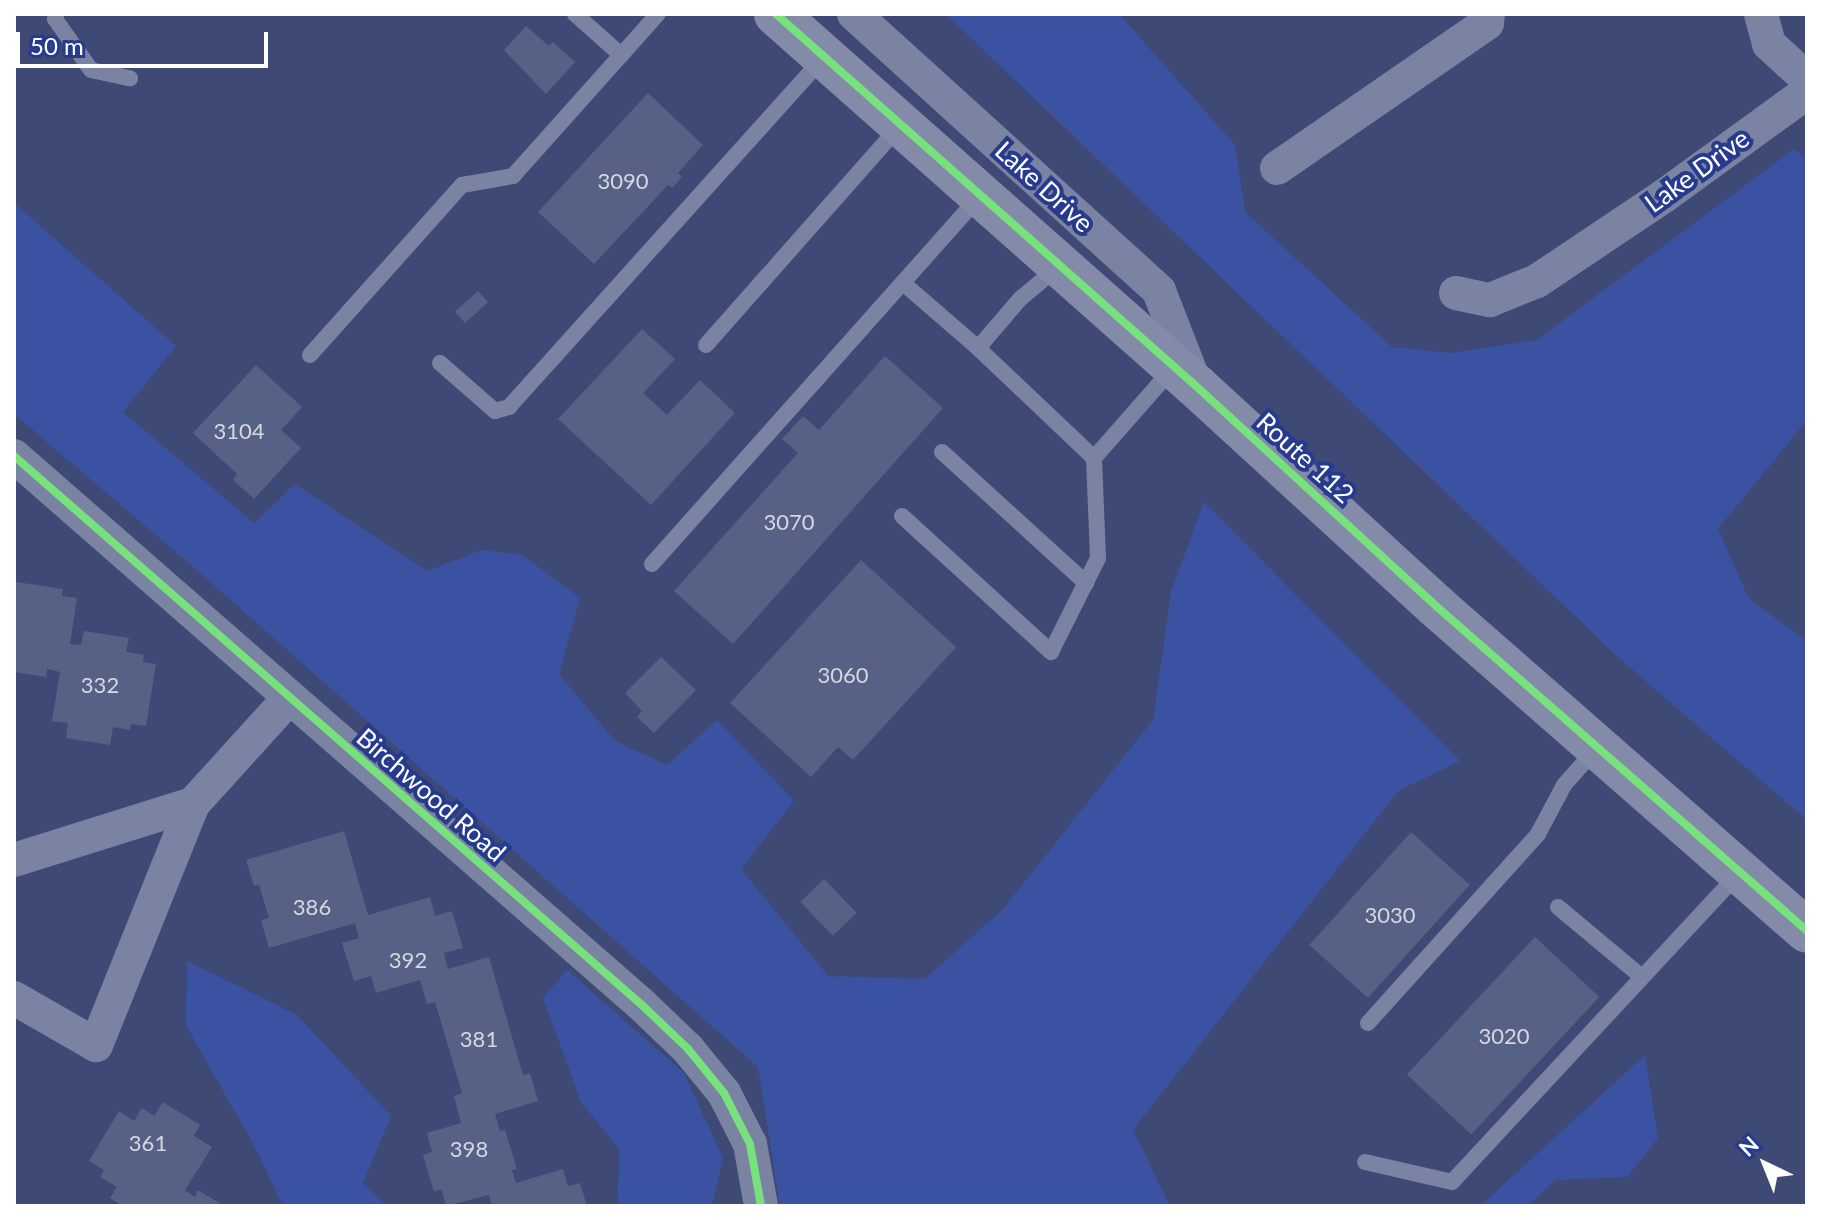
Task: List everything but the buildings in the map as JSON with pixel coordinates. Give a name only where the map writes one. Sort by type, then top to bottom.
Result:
[{"type":"main road","name":"Route 112","points":[[776,14],[1185,376],[1436,606],[1807,931]]},
{"type":"street","name":"Lake Drive","points":[[854,14],[1159,291],[1185,376]]},
{"type":"street","points":[[1277,168],[1487,23],[1488,14]]},
{"type":"street","points":[[1761,14],[1769,44],[1807,79]]},
{"type":"street","name":"Lake Drive","points":[[1456,293],[1490,300],[1537,281],[1664,196],[1807,92]]},
{"type":"street","name":"Birchwood Road","points":[[14,456],[642,1005],[688,1049],[724,1093],[750,1144],[761,1206]]},
{"type":"street","points":[[14,998],[96,1045],[193,804],[289,698]]},
{"type":"street","points":[[14,860],[193,804]]},
{"type":"lane","points":[[56,14],[55,19],[91,70],[130,78]]},
{"type":"lane","points":[[575,14],[621,55]]},
{"type":"lane","points":[[310,355],[462,185],[513,176],[658,14]]},
{"type":"lane","points":[[440,363],[495,411],[509,407],[824,57]]},
{"type":"lane","points":[[706,345],[900,125]]},
{"type":"lane","points":[[652,564],[980,196]]},
{"type":"lane","points":[[978,348],[1020,299],[1059,266]]},
{"type":"lane","points":[[902,516],[1051,652],[1098,558],[1094,458],[978,348],[903,283]]},
{"type":"lane","points":[[1094,458],[1185,376]]},
{"type":"lane","points":[[942,452],[1086,583]]},
{"type":"lane","points":[[1368,1023],[1538,834],[1564,785],[1598,746]]},
{"type":"lane","points":[[1365,1162],[1452,1182],[1740,871]]},
{"type":"lane","points":[[1558,907],[1642,977]]},
{"type":"shaded area","points":[[946,14],[1119,14],[1235,145],[1245,212],[1392,347],[1450,353],[1537,340],[1794,149],[1807,161],[1807,420],[1718,529],[1749,599],[1807,641],[1807,820],[1620,659]]},
{"type":"shaded area","points":[[14,203],[176,346],[123,412],[254,523],[295,484],[427,571],[482,550],[522,555],[580,598],[559,674],[615,741],[667,765],[717,720],[794,801],[741,869],[828,976],[925,979],[1003,909],[1153,720],[1171,592],[1204,502],[1460,761],[1398,791],[1133,1130],[1170,1206],[780,1206],[758,1067],[198,571],[14,414]]},
{"type":"shaded area","points":[[187,961],[297,1015],[391,1116],[363,1183],[387,1206],[283,1206],[256,1149],[186,1025]]},
{"type":"shaded area","points":[[567,970],[684,1073],[723,1158],[712,1206],[618,1206],[619,1149],[581,1102],[543,998]]},
{"type":"shaded area","points":[[1645,1055],[1658,1138],[1627,1177],[1555,1180],[1528,1206],[1480,1206]]},
{"type":"cycle path","points":[[776,14],[1196,386],[1436,606],[1807,931]]},
{"type":"cycle path","points":[[14,456],[642,1005],[688,1049],[724,1093],[750,1144],[761,1206]]}]
